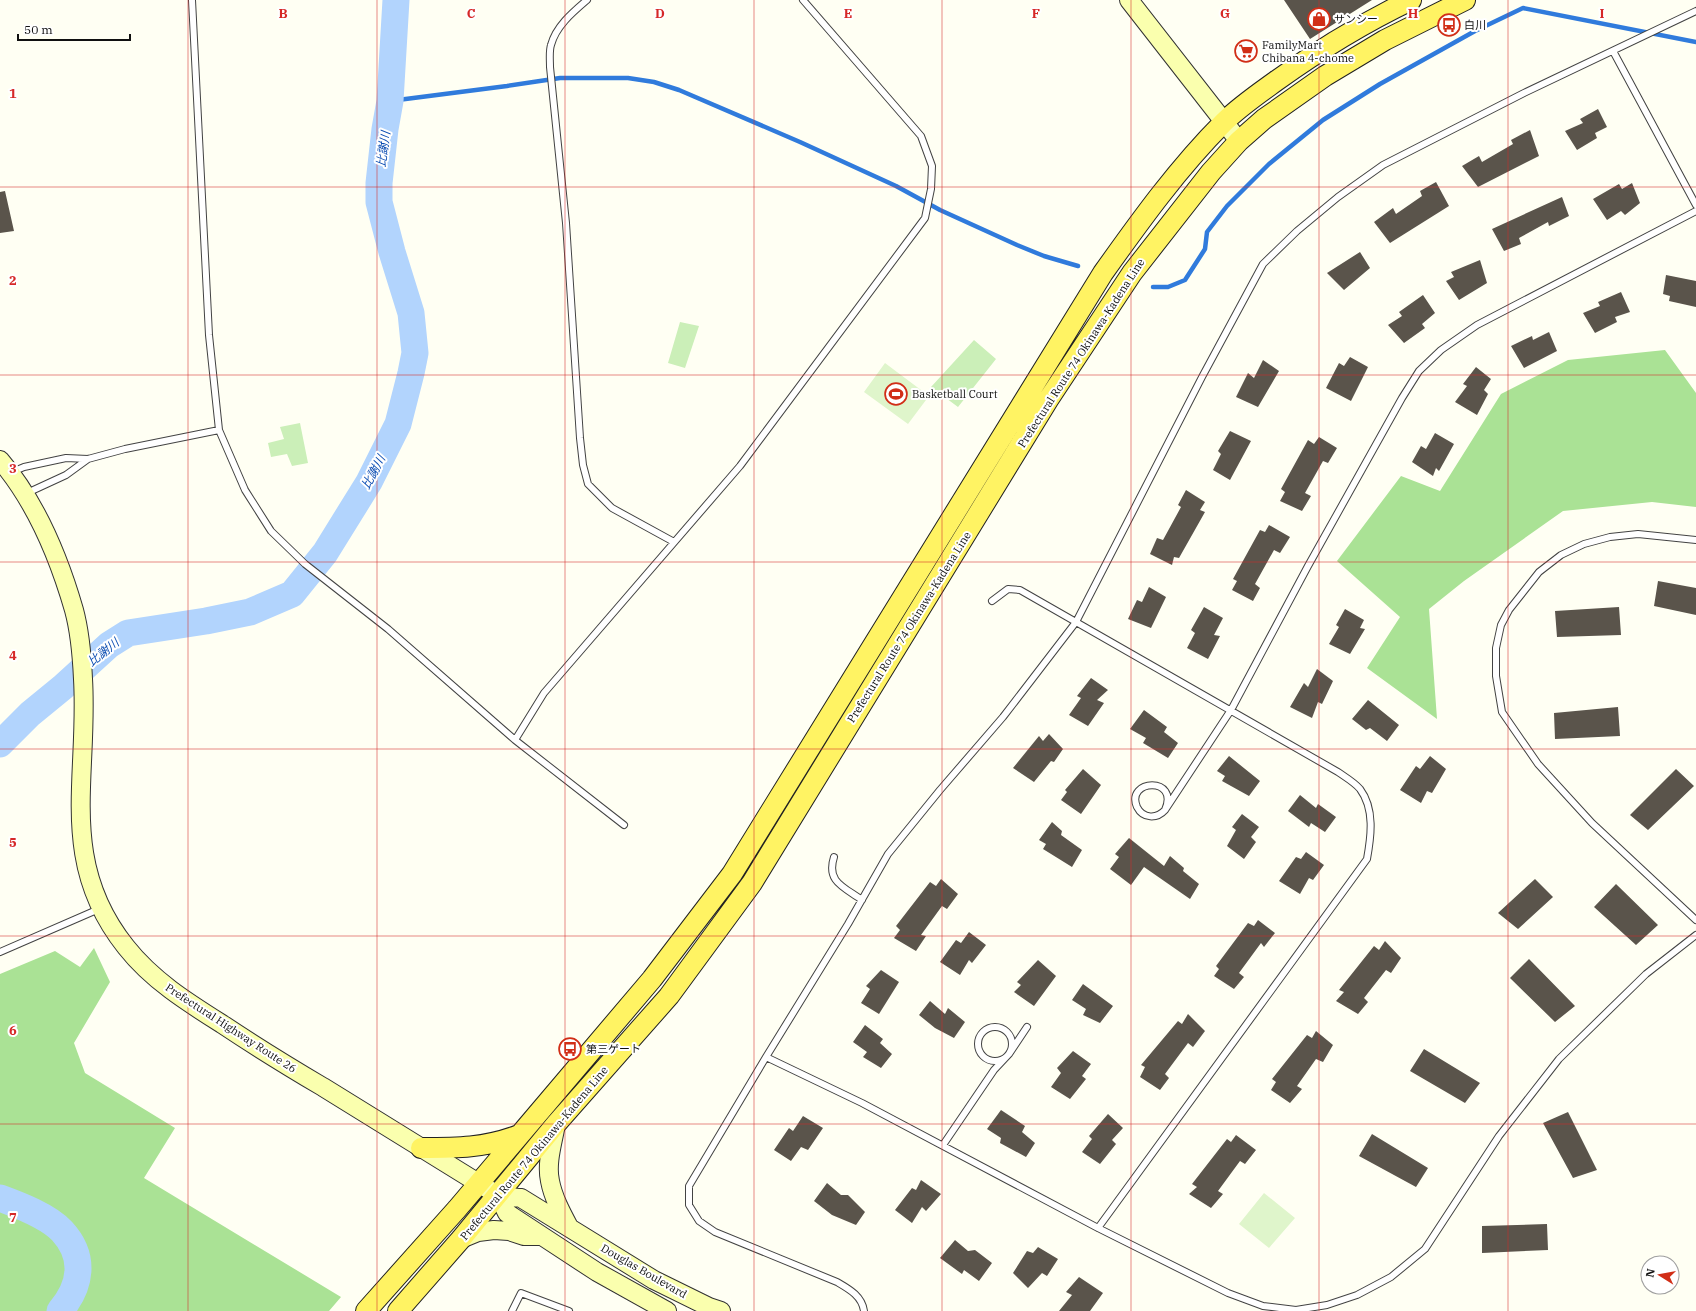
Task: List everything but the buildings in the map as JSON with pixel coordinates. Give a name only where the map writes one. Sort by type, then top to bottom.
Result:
[{"type":"main road","points":[[1129,0],[1239,141]]},
{"type":"main road","name":"Prefectural Route 74 Okinawa-Kadena Line","points":[[366,1311],[479,1183],[652,979],[732,874],[1102,273],[1150,206],[1224,121],[1250,100],[1313,54],[1375,18],[1411,0]]},
{"type":"main road","name":"Prefectural Route 74 Okinawa-Kadena Line","points":[[398,1311],[462,1239],[556,1124],[669,996],[747,889],[1048,400],[1132,273],[1206,178],[1239,141],[1274,111],[1325,76],[1385,40],[1465,0]]},
{"type":"main road","name":"Prefectural Highway Route 26","points":[[5,466],[25,494],[45,534],[61,571],[75,612],[79,635],[83,678],[80,801],[84,859],[91,884],[101,908],[124,945],[150,974],[168,988],[257,1047],[498,1195]]},
{"type":"main road","points":[[556,1124],[550,1157],[549,1180],[553,1195],[569,1227]]},
{"type":"main road","points":[[421,1148],[479,1146],[499,1142],[520,1135]]},
{"type":"main road","points":[[498,1195],[507,1213],[597,1272],[667,1311]]},
{"type":"main road","name":"Douglas Boulevard","points":[[498,1195],[521,1198],[654,1280],[709,1307],[721,1311]]},
{"type":"main road","points":[[462,1239],[478,1232],[494,1230],[509,1231],[524,1236],[543,1236]]},
{"type":"lane","points":[[192,0],[209,327],[219,430],[245,490],[271,531],[306,564],[388,629],[515,740],[624,825]]},
{"type":"lane","points":[[587,0],[574,11],[559,29],[550,45],[552,97],[566,223],[583,465],[588,484],[612,508],[674,542]]},
{"type":"lane","points":[[515,740],[544,693],[740,466],[925,218],[931,189],[932,166],[921,136],[803,0]]},
{"type":"lane","points":[[864,1311],[863,1303],[852,1290],[837,1282],[715,1232],[699,1222],[689,1205],[689,1186],[862,900],[888,854],[940,790],[1004,717],[1076,622],[1202,377],[1263,264],[1297,231],[1338,197],[1382,165],[1524,93],[1696,11]]},
{"type":"lane","points":[[1613,51],[1696,205]]},
{"type":"lane","points":[[1166,810],[1168,801],[1163,788],[1154,784],[1144,786],[1137,795],[1136,801],[1139,811],[1144,815],[1153,817],[1158,816],[1166,810],[1231,710],[1308,566],[1419,371],[1441,350],[1477,325],[1696,211]]},
{"type":"lane","points":[[5,466],[24,467],[66,458],[88,459],[125,449],[219,430]]},
{"type":"lane","points":[[25,494],[66,475],[88,459]]},
{"type":"lane","points":[[1696,540],[1638,534],[1610,537],[1584,544],[1561,554],[1540,572],[1509,610],[1501,625],[1496,648],[1496,676],[1502,712],[1538,764],[1592,823],[1696,920]]},
{"type":"lane","points":[[992,601],[1008,589],[1020,590],[1351,780],[1360,790],[1368,807],[1372,833],[1367,859],[1098,1228]]},
{"type":"lane","points":[[834,857],[831,867],[832,877],[841,886],[862,900]]},
{"type":"lane","points":[[0,952],[101,908]]},
{"type":"lane","points":[[766,1057],[862,1103],[1098,1228],[1228,1293],[1263,1306],[1296,1310],[1326,1305],[1357,1295],[1391,1277],[1425,1249],[1499,1136],[1559,1059],[1646,974],[1696,935]]},
{"type":"lane","points":[[943,1145],[994,1070],[1009,1054],[1027,1027]]},
{"type":"lane","points":[[990,1028],[1002,1028],[1007,1032],[1011,1040],[1012,1047],[1009,1054],[1002,1060],[988,1060],[981,1055],[978,1047],[980,1035],[990,1028]]},
{"type":"lane","points":[[512,1311],[521,1293],[569,1311]]},
{"type":"green space","points":[[680,322],[699,326],[685,368],[668,363]]},
{"type":"green space","points":[[974,340],[996,359],[958,407],[931,387]]},
{"type":"green space","points":[[1665,350],[1696,393],[1696,507],[1652,502],[1563,511],[1464,581],[1429,609],[1437,719],[1367,668],[1400,617],[1337,561],[1401,476],[1440,491],[1501,394],[1568,360]]},
{"type":"green space","name":"Basketball Court","points":[[885,363],[929,396],[908,424],[864,392]]},
{"type":"green space","points":[[300,423],[308,463],[292,466],[287,454],[271,457],[268,443],[284,439],[280,427]]},
{"type":"green space","points":[[94,948],[110,982],[74,1043],[85,1073],[175,1128],[144,1178],[341,1297],[329,1311],[0,1311],[0,974],[55,951],[80,967]]},
{"type":"green space","points":[[1264,1193],[1295,1218],[1269,1248],[1239,1224]]},
{"type":"waterway","name":"比謝川","points":[[0,744],[30,714],[63,687],[109,645],[128,633],[206,621],[250,612],[292,594],[325,553],[369,482],[398,424],[415,353],[411,313],[392,252],[379,202],[379,183],[385,129],[390,101],[396,0]]},
{"type":"waterway","points":[[1153,287],[1168,287],[1185,280],[1205,249],[1207,232],[1227,206],[1269,164],[1323,120],[1380,84],[1475,31],[1523,8],[1696,42]]},
{"type":"waterway","points":[[390,101],[560,78],[628,78],[654,82],[679,90],[800,142],[896,186],[940,210],[1017,245],[1044,256],[1078,266]]},
{"type":"waterway","name":"比謝川","points":[[0,1198],[49,1220],[62,1231],[70,1241],[75,1251],[78,1271],[73,1292],[60,1311]]},
{"type":"place","name":"サンシー","points":[[1319,19]]},
{"type":"place","name":"白川","points":[[1449,25]]},
{"type":"place","name":"FamilyMart Chibana 4-chome","points":[[1246,51]]},
{"type":"place","name":"Basketball Court","points":[[896,394]]},
{"type":"place","name":"第三ゲート","points":[[570,1049]]}]
